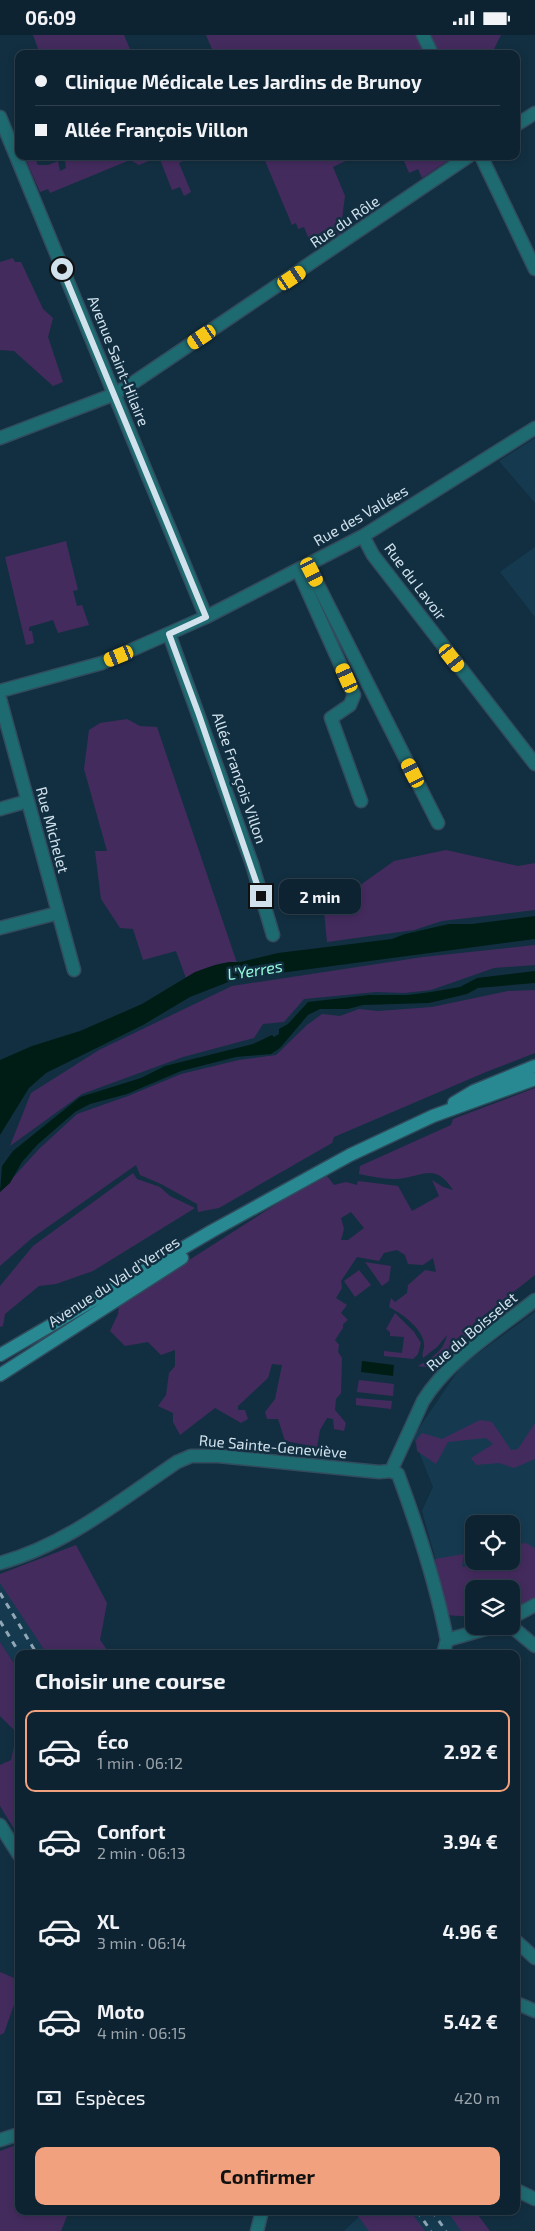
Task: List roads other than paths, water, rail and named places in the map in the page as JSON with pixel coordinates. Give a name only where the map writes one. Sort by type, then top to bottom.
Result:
[{"type":"main road","name":"Avenue du Val d'Yerres","points":[[433,1116],[474,1091],[535,1066]]},
{"type":"main road","name":"Avenue du Val d'Yerres","points":[[0,1355],[212,1231],[350,1155],[433,1116],[535,1079]]},
{"type":"main road","name":"Avenue du Val d'Yerres","points":[[0,1375],[212,1239],[244,1215]]},
{"type":"street","points":[[423,35],[430,50]]},
{"type":"street","points":[[520,122],[535,113]]},
{"type":"street","name":"Avenue Saint-Hilaire","points":[[0,117],[15,154]]},
{"type":"street","name":"Avenue Saint-Hilaire","points":[[18,160],[206,617]]},
{"type":"street","name":"Rue du Rôle","points":[[0,437],[114,395],[292,278],[463,160]]},
{"type":"street","points":[[483,160],[535,269]]},
{"type":"street","name":"Rue des Vallées","points":[[0,691],[102,663],[206,617],[363,536],[535,428]]},
{"type":"street","name":"Rue du Lavoir","points":[[363,536],[372,555],[535,764]]},
{"type":"street","points":[[303,567],[354,695],[350,705],[331,718],[361,801]]},
{"type":"street","points":[[303,567],[438,823]]},
{"type":"street","name":"Allée François Villon","points":[[169,634],[252,864],[273,935]]},
{"type":"street","name":"Rue Michelet","points":[[0,699],[74,970]]},
{"type":"street","points":[[0,809],[28,801]]},
{"type":"street","points":[[0,928],[58,913]]},
{"type":"street","name":"Rue du Boisselet","points":[[392,1471],[418,1410],[430,1390],[458,1361],[535,1300]]},
{"type":"street","name":"Rue Sainte-Geneviève","points":[[0,1563],[30,1553],[68,1535],[177,1462],[191,1456],[218,1456],[379,1473],[392,1471]]},
{"type":"street","points":[[392,1471],[398,1474],[418,1528],[443,1617],[447,1640],[443,1650]]},
{"type":"street","points":[[520,1613],[535,1605]]},
{"type":"street","points":[[520,1634],[535,1646]]},
{"type":"street","points":[[447,1640],[466,1635]]},
{"type":"street","points":[[0,1825],[15,1849]]},
{"type":"street","points":[[520,1945],[535,1958]]},
{"type":"street","points":[[520,2005],[535,2011]]},
{"type":"street","points":[[0,2140],[15,2135]]},
{"type":"street","points":[[520,2192],[535,2199]]},
{"type":"street","points":[[257,2231],[261,2215]]},
{"type":"water","name":"L'Yerres","points":[[535,916],[535,939],[236,979],[190,997],[143,1025],[46,1073],[29,1088],[0,1135],[0,1060],[32,1046],[80,1031],[142,1004],[195,972],[215,965],[240,962],[278,953],[392,939],[405,934],[449,924],[472,924]]},
{"type":"water","points":[[535,971],[535,983],[478,988],[467,994],[429,1003],[363,1005],[348,1009],[320,1009],[308,1015],[280,1048],[271,1054],[236,1057],[181,1071],[127,1094],[90,1104],[75,1112],[37,1145],[22,1162],[10,1183],[0,1192],[2,1166],[13,1151],[80,1097],[141,1078],[165,1066],[253,1044],[272,1035],[274,1037],[279,1034],[279,1029],[288,1024],[308,1002],[369,995],[408,995],[431,992],[460,987],[477,978]]},
{"type":"water","points":[[362,1361],[394,1365],[393,1376],[361,1372]]},
{"type":"railway","points":[[0,1593],[35,1650]]},
{"type":"railway","points":[[0,1621],[18,1650]]},
{"type":"railway","points":[[420,2215],[431,2231]]},
{"type":"railway","points":[[435,2215],[446,2231]]}]
